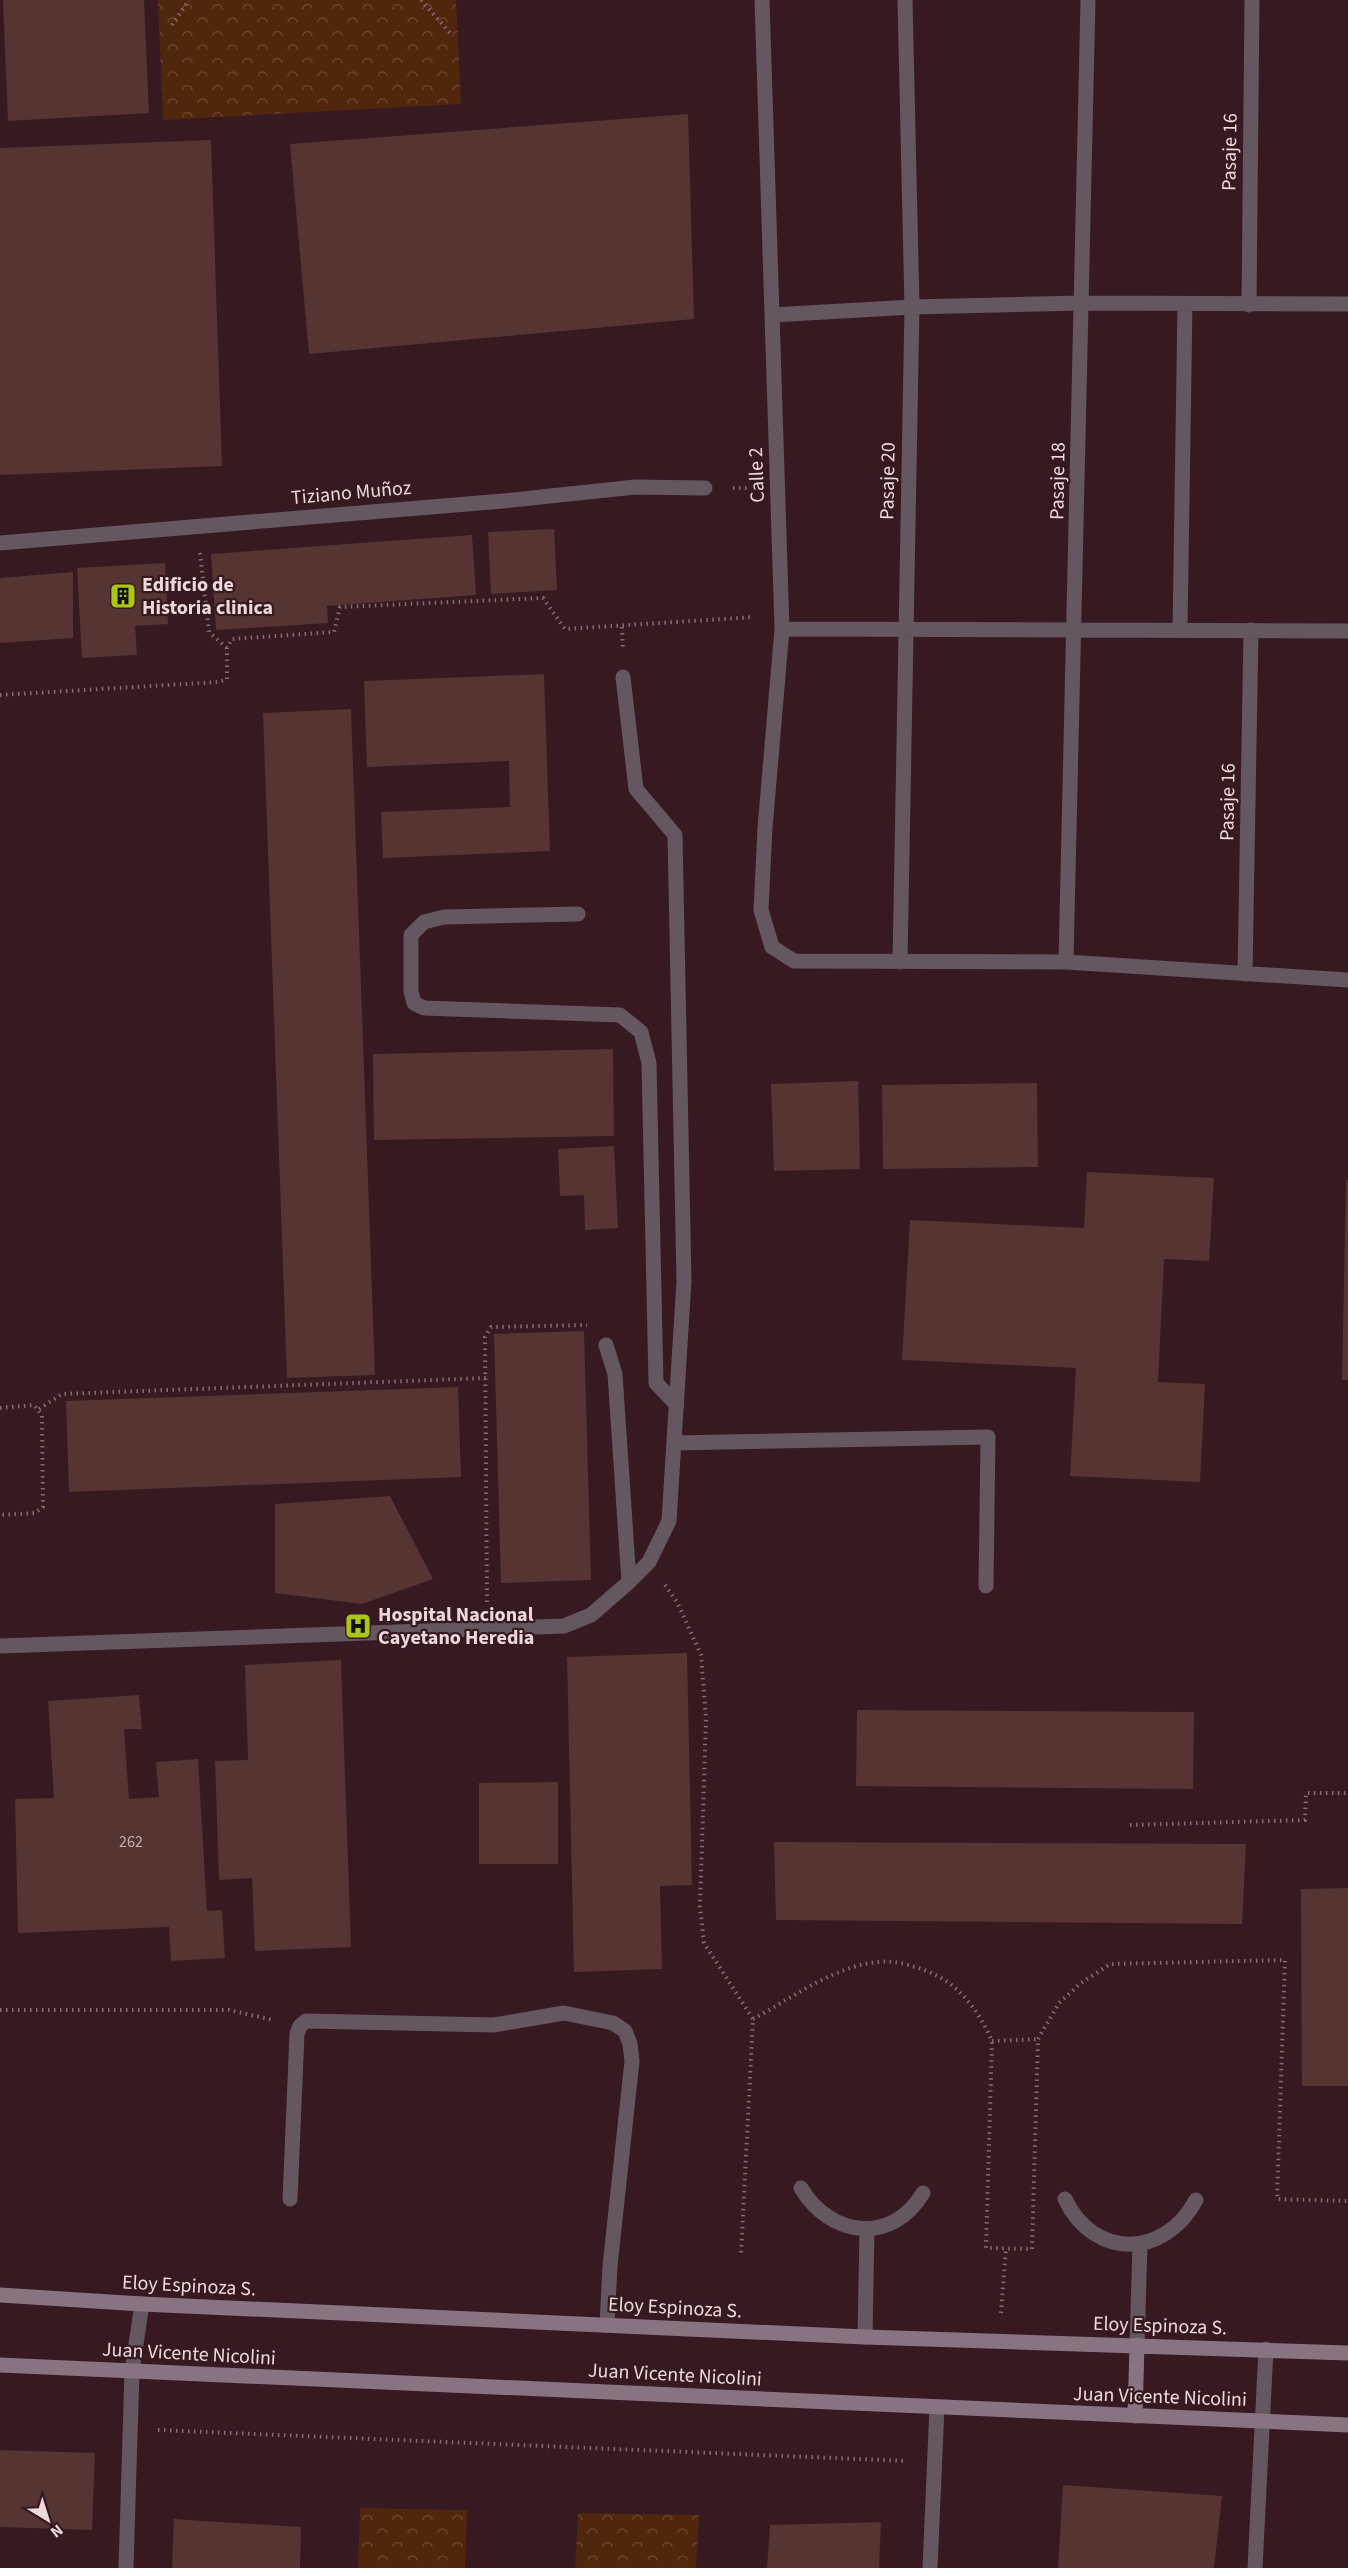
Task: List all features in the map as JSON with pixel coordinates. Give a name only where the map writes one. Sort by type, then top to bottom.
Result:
[{"type":"street","name":"Calle 2","points":[[762,0],[782,622],[765,828],[761,910],[772,947],[794,961],[900,962]]},
{"type":"street","name":"Pasaje 20","points":[[900,962],[904,630],[912,307],[905,0]]},
{"type":"street","name":"Pasaje 18","points":[[1066,962],[1088,0]]},
{"type":"street","name":"Pasaje 16","points":[[1249,305],[1252,0]]},
{"type":"street","points":[[772,315],[912,307],[1082,303],[1348,304]]},
{"type":"street","points":[[1180,630],[1185,304]]},
{"type":"street","name":"Tiziano Muñoz","points":[[0,543],[635,487],[705,488]]},
{"type":"street","points":[[782,622],[904,630],[1348,631]]},
{"type":"street","name":"Pasaje 16","points":[[1245,974],[1251,630]]},
{"type":"street","points":[[0,1646],[564,1626],[591,1615],[649,1562],[669,1521],[684,1281],[675,835],[636,789],[623,677]]},
{"type":"street","points":[[578,914],[444,918],[424,922],[411,935],[411,991],[414,1003],[424,1008],[620,1015],[641,1032],[649,1064],[656,1383],[677,1405]]},
{"type":"street","points":[[900,962],[1066,962],[1348,980]]},
{"type":"street","points":[[606,1345],[615,1374],[629,1582]]},
{"type":"street","points":[[674,1443],[988,1437],[986,1586]]},
{"type":"street","points":[[290,2199],[297,2034],[300,2026],[306,2021],[494,2025],[564,2013],[613,2023],[625,2031],[630,2044],[632,2061],[610,2266],[607,2325]]},
{"type":"street","points":[[801,2188],[818,2211],[829,2219],[854,2228],[867,2229],[886,2225],[904,2216],[916,2205],[923,2193]]},
{"type":"street","points":[[1065,2199],[1072,2213],[1094,2235],[1124,2244],[1140,2244],[1160,2238],[1176,2228],[1196,2200]]},
{"type":"street","points":[[865,2337],[867,2229]]},
{"type":"street","points":[[1135,2416],[1140,2244]]},
{"type":"street","name":"Eloy Espinoza S.","points":[[0,2295],[142,2304],[865,2337],[1348,2353]]},
{"type":"street","points":[[126,2568],[132,2371],[142,2304]]},
{"type":"street","points":[[1255,2568],[1266,2349]]},
{"type":"street","name":"Juan Vicente Nicolini","points":[[0,2365],[1348,2425]]},
{"type":"street","points":[[930,2568],[938,2407]]},
{"type":"path","points":[[172,25],[189,0]]},
{"type":"path","points":[[421,0],[450,33]]},
{"type":"path","points":[[705,488],[777,488]]},
{"type":"path","points":[[197,526],[209,632],[227,648]]},
{"type":"path","points":[[0,694],[219,682],[227,679],[227,648],[231,639],[334,632],[340,607],[543,598],[565,629],[782,622]]},
{"type":"path","points":[[488,1629],[485,1336],[491,1327],[586,1324],[606,1345]]},
{"type":"path","points":[[39,1409],[62,1394],[486,1378]]},
{"type":"path","points":[[0,1408],[33,1405],[42,1415],[43,1507],[35,1513],[0,1515]]},
{"type":"path","points":[[649,1562],[677,1602],[701,1655],[706,1719],[700,1906],[704,1943],[753,2019],[741,2254]]},
{"type":"path","points":[[1130,1825],[1305,1820],[1306,1793],[1348,1793]]},
{"type":"path","points":[[753,2019],[849,1969],[879,1962],[906,1964],[939,1976],[965,1994],[983,2020],[992,2041],[986,2248],[1032,2249],[1038,2039],[1059,2003],[1081,1983],[1110,1964],[1285,1960],[1277,2199],[1348,2201]]},
{"type":"path","points":[[0,2010],[229,2010],[300,2026]]},
{"type":"path","points":[[992,2041],[1038,2039]]},
{"type":"path","points":[[130,2428],[935,2462]]},
{"type":"green space","points":[[158,0],[456,0],[461,104],[163,120]]},
{"type":"green space","points":[[360,2508],[467,2510],[465,2568],[358,2568]]},
{"type":"green space","points":[[578,2513],[699,2515],[696,2568],[575,2568]]},
{"type":"building","points":[[3,0],[144,0],[149,113],[8,121]]},
{"type":"building","points":[[688,114],[694,319],[309,354],[290,144]]},
{"type":"building","points":[[211,140],[222,466],[0,475],[0,148]]},
{"type":"building","points":[[554,529],[557,590],[491,594],[488,532]]},
{"type":"building","points":[[472,535],[476,595],[327,606],[328,623],[216,630],[211,554]]},
{"type":"building","name":"Edificio de Historia clinica","points":[[165,563],[168,624],[135,626],[137,655],[82,658],[77,568]]},
{"type":"building","points":[[73,572],[73,638],[0,643],[0,578]]},
{"type":"building","points":[[544,674],[550,851],[383,858],[381,812],[510,807],[509,761],[367,767],[364,681]]},
{"type":"building","points":[[351,709],[375,1375],[287,1378],[263,713]]},
{"type":"building","points":[[613,1049],[614,1136],[374,1140],[373,1054]]},
{"type":"building","points":[[858,1081],[860,1169],[774,1171],[771,1084]]},
{"type":"building","points":[[1037,1083],[1038,1167],[883,1169],[882,1085]]},
{"type":"building","points":[[614,1146],[618,1228],[585,1230],[584,1195],[560,1196],[558,1149]]},
{"type":"building","points":[[1087,1172],[1214,1178],[1209,1261],[1164,1259],[1158,1382],[1205,1384],[1200,1482],[1070,1476],[1076,1368],[902,1360],[910,1220],[1084,1228]]},
{"type":"building","points":[[1346,1180],[1348,1180],[1348,1380],[1342,1380]]},
{"type":"building","points":[[584,1331],[591,1580],[501,1583],[494,1334]]},
{"type":"building","points":[[458,1387],[461,1477],[69,1492],[66,1401]]},
{"type":"building","points":[[390,1496],[433,1579],[362,1604],[275,1593],[275,1504]]},
{"type":"building","points":[[687,1653],[692,1885],[660,1886],[662,1969],[574,1972],[567,1657]]},
{"type":"building","points":[[341,1660],[351,1947],[255,1951],[252,1878],[219,1880],[215,1761],[248,1760],[245,1665]]},
{"type":"building","points":[[139,1695],[142,1729],[124,1729],[129,1799],[159,1797],[156,1762],[198,1759],[207,1911],[222,1910],[225,1958],[171,1961],[169,1927],[18,1933],[15,1799],[54,1798],[48,1701]]},
{"type":"building","points":[[857,1710],[1194,1712],[1193,1789],[856,1786]]},
{"type":"building","points":[[558,1782],[558,1864],[479,1864],[479,1783]]},
{"type":"building","points":[[774,1842],[1246,1844],[1242,1924],[776,1920]]},
{"type":"building","points":[[1348,1888],[1348,2086],[1302,2086],[1301,1889]]},
{"type":"building","points":[[0,2450],[95,2453],[92,2530],[0,2527]]},
{"type":"building","points":[[1063,2485],[1222,2496],[1214,2568],[1058,2568]]},
{"type":"building","points":[[174,2519],[301,2527],[300,2568],[172,2568]]},
{"type":"building","points":[[881,2522],[879,2568],[767,2568],[770,2525]]},
{"type":"place","name":"Edificio de Historia clinica","points":[[123,596]]},
{"type":"place","name":"Hospital Nacional Cayetano Heredia","points":[[358,1626]]}]
